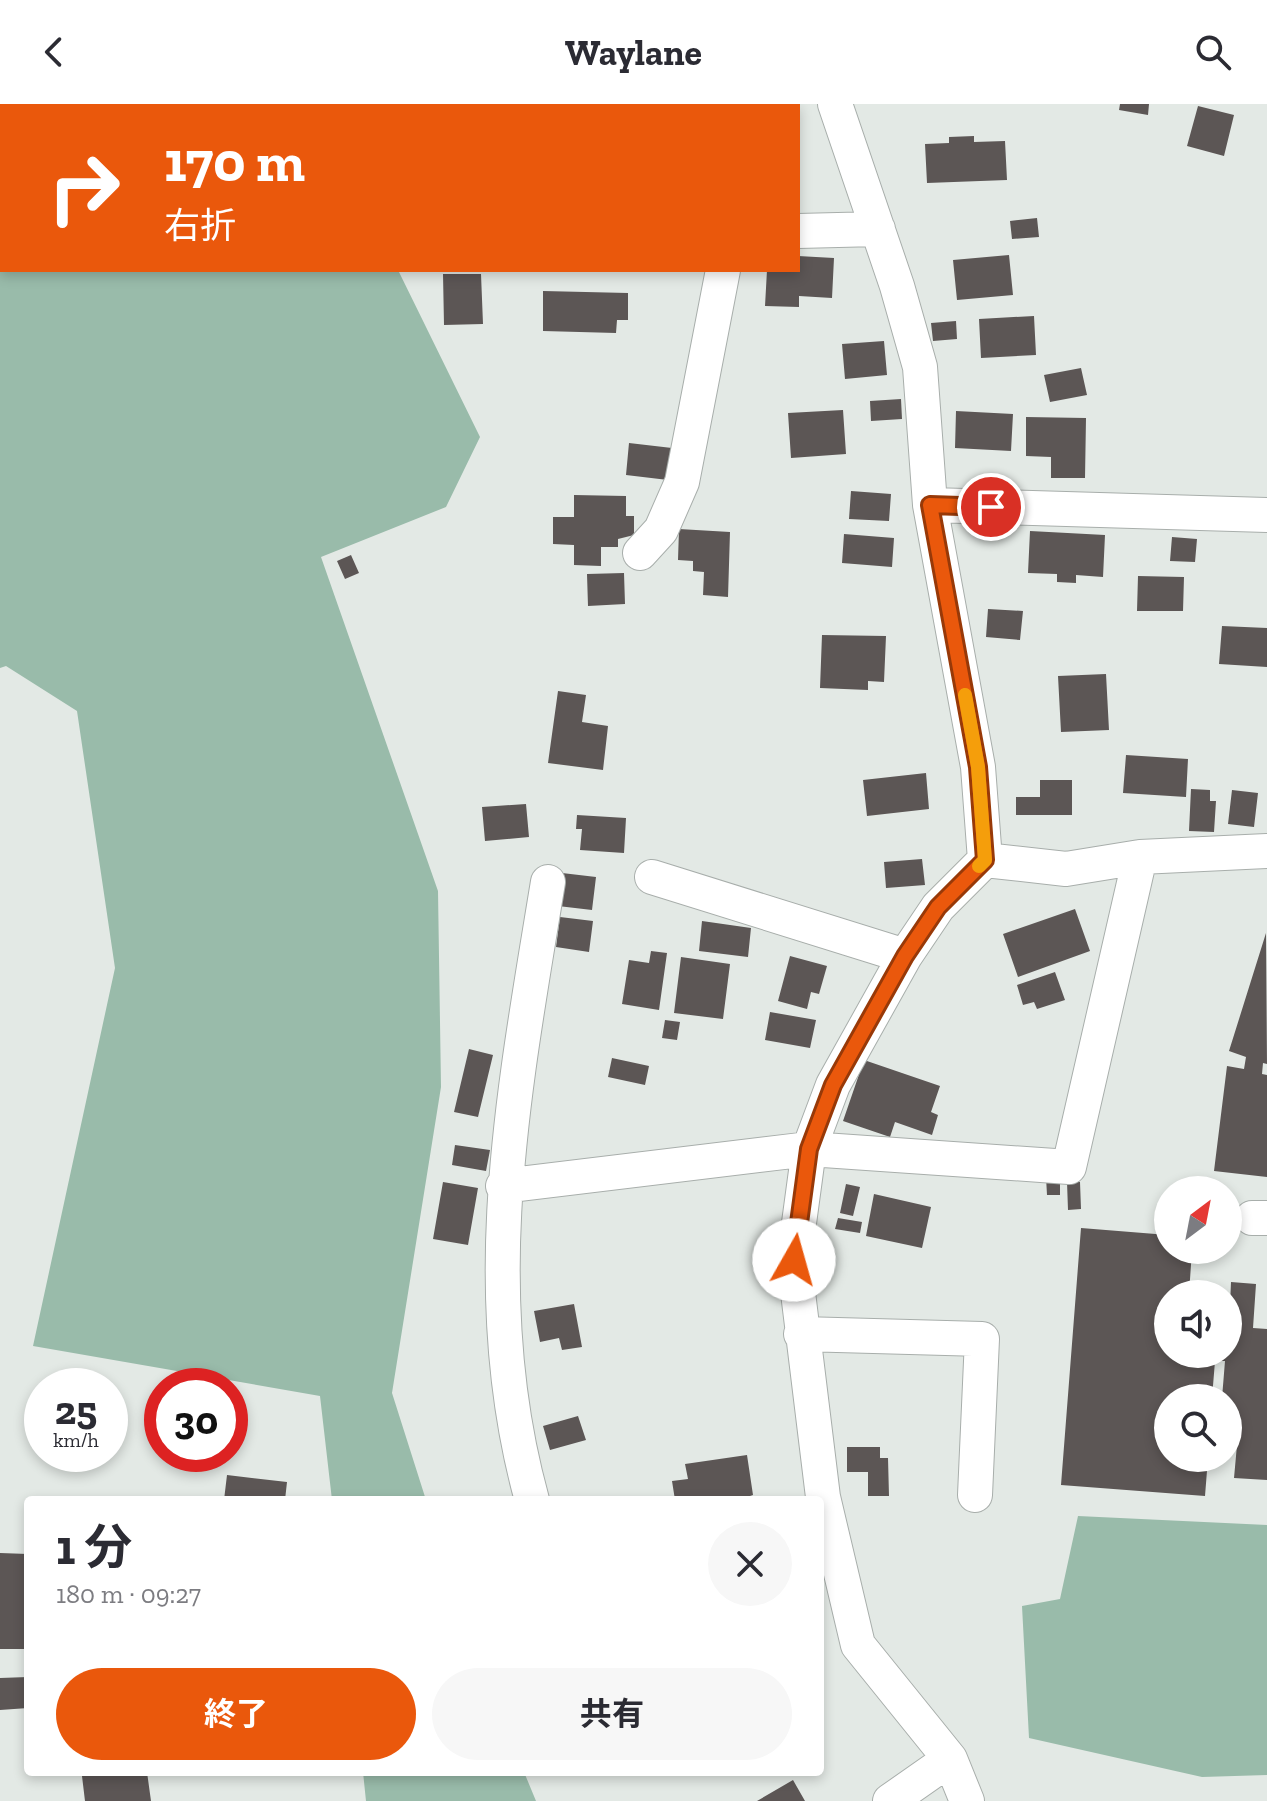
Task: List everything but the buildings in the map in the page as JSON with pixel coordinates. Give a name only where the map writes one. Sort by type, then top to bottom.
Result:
[{"type":"street","points":[[823,1496],[794,1260],[809,1149],[833,1085],[905,956],[938,907],[985,860],[978,767],[930,505],[920,367],[878,229],[835,104]]},
{"type":"street","points":[[800,231],[878,229]]},
{"type":"street","points":[[640,553],[661,530],[682,482],[723,272]]},
{"type":"street","points":[[930,505],[1267,515]]},
{"type":"street","points":[[985,860],[1066,869],[1140,857],[1267,851]]},
{"type":"street","points":[[503,1186],[809,1149],[1069,1167],[1140,857]]},
{"type":"street","points":[[652,877],[905,956]]},
{"type":"street","points":[[531,1496],[515,1439],[505,1346],[503,1186],[511,1104],[548,882]]},
{"type":"street","points":[[801,1334],[982,1339],[975,1495]]},
{"type":"street","points":[[824,1501],[858,1645],[950,1759],[967,1801]]},
{"type":"street","points":[[890,1801],[950,1759]]},
{"type":"green space","points":[[0,272],[399,272],[480,437],[446,507],[321,557],[438,891],[441,1087],[392,1393],[425,1496],[332,1496],[320,1396],[248,1383],[248,1368],[159,1368],[33,1346],[115,968],[77,711],[6,666],[0,668]]},
{"type":"green space","points":[[1078,1516],[1267,1525],[1267,1775],[1202,1777],[1029,1738],[1022,1606],[1060,1599]]},
{"type":"green space","points":[[363,1776],[526,1776],[536,1801],[366,1801]]},
{"type":"slow traffic","points":[[965,695],[978,767],[985,860],[979,866]]},
{"type":"route","points":[[794,1260],[809,1149],[833,1085],[873,1008],[938,907],[985,860],[978,767],[930,505],[991,507]]}]
